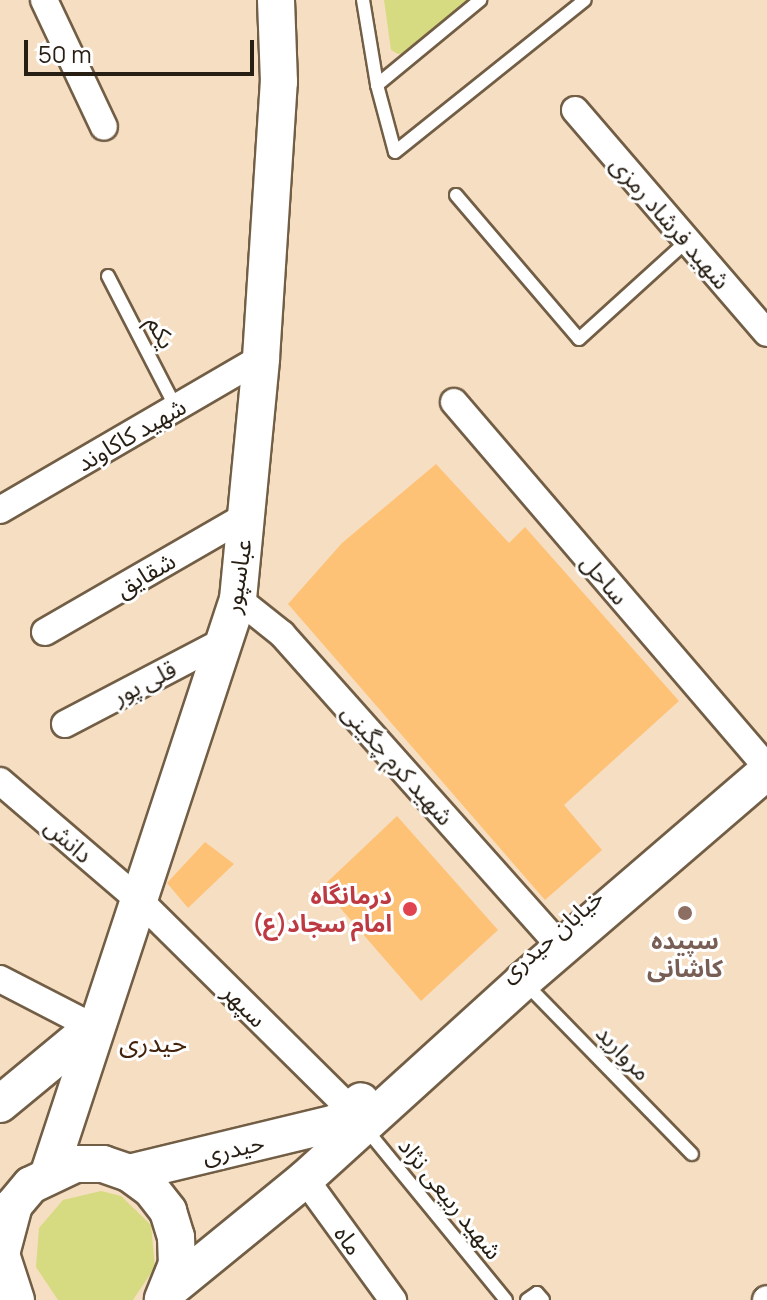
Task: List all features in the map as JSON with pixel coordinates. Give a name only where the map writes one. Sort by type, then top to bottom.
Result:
[{"type":"street","points":[[44,0],[104,127]]},
{"type":"street","name":"عباسپور","points":[[2,1229],[27,1180],[93,1027],[139,900],[238,599],[261,358],[279,82],[276,0]]},
{"type":"street","name":"شهید فرشاد رمزی","points":[[575,110],[767,333]]},
{"type":"street","name":"شهید کاکاوند","points":[[0,510],[261,358]]},
{"type":"street","name":"ساحل","points":[[454,402],[764,758]]},
{"type":"street","name":"شقایق","points":[[45,632],[246,516]]},
{"type":"street","name":"شهید کرم چگینی","points":[[238,599],[282,634],[551,936]]},
{"type":"street","name":"قلی پور","points":[[65,724],[224,641]]},
{"type":"street","name":"خیابان حیدری","points":[[349,1123],[551,936],[764,758]]},
{"type":"street","name":"خیابان حیدری","points":[[349,1123],[523,981],[764,758]]},
{"type":"street","name":"دانش","points":[[0,781],[139,900]]},
{"type":"street","name":"سپهر","points":[[139,900],[349,1123]]},
{"type":"street","points":[[0,979],[93,1027],[0,1104]]},
{"type":"street","points":[[166,1295],[305,1179],[349,1123]]},
{"type":"street","name":"حیدری","points":[[129,1173],[349,1123]]},
{"type":"street","points":[[27,1180],[75,1164],[103,1164],[129,1173],[151,1189],[172,1224],[177,1264],[166,1295]]},
{"type":"street","name":"ماه","points":[[305,1179],[393,1300]]},
{"type":"street","points":[[2,1229],[3,1266],[16,1300]]},
{"type":"lane","points":[[363,0],[377,85],[395,152],[585,0]]},
{"type":"lane","points":[[377,85],[480,0]]},
{"type":"lane","points":[[456,195],[579,339],[687,241]]},
{"type":"lane","name":"یکم","points":[[108,276],[176,408]]},
{"type":"lane","name":"مروارید","points":[[523,981],[692,1154]]},
{"type":"lane","name":"شهید ربیعی نژاد","points":[[349,1123],[506,1300]]},
{"type":"lane","points":[[527,1300],[537,1293],[543,1300]]},
{"type":"green space","points":[[384,0],[470,0],[405,53],[398,54],[391,50]]},
{"type":"green space","points":[[101,1191],[121,1196],[151,1225],[155,1267],[133,1300],[58,1300],[36,1267],[39,1228],[63,1200]]},
{"type":"building","points":[[436,464],[509,543],[525,527],[679,701],[564,805],[602,850],[545,900],[288,604],[342,543]]},
{"type":"building","name":"درمانگاه امام سجاد(ع)","points":[[397,816],[498,930],[421,1001],[322,887]]},
{"type":"building","points":[[205,842],[234,864],[188,908],[167,883]]},
{"type":"place","name":"درمانگاه امام سجاد(ع)","points":[[410,909]]},
{"type":"place","name":"سپیده کاشانی","points":[[685,913]]},
{"type":"district","name":"حیدری","points":[[153,1043]]}]
